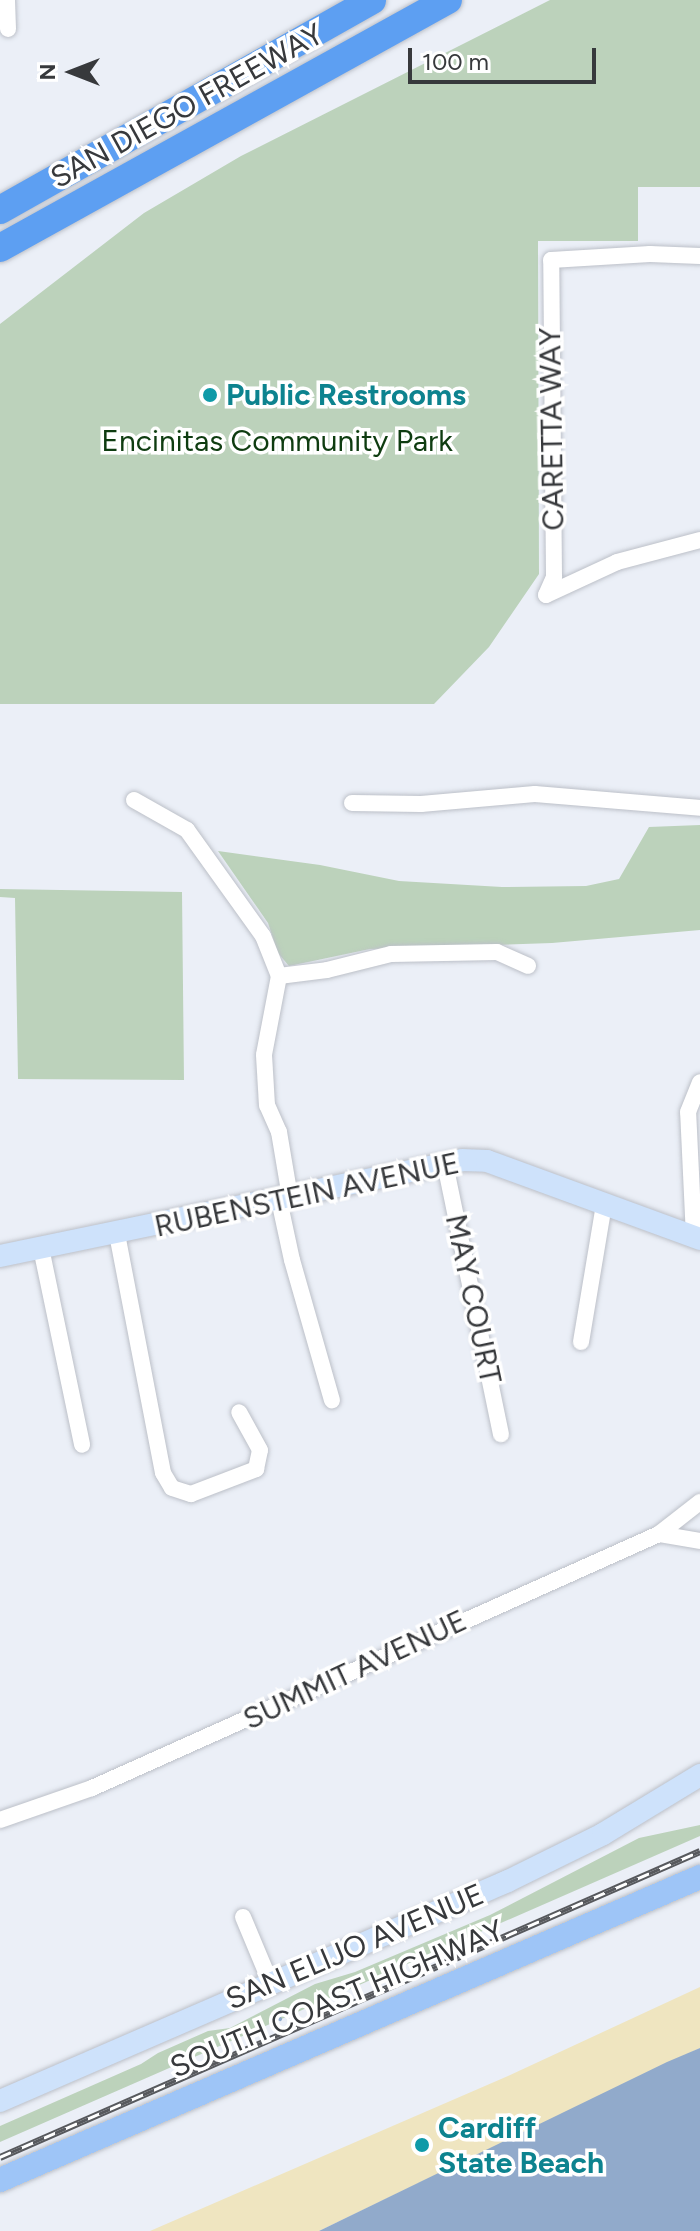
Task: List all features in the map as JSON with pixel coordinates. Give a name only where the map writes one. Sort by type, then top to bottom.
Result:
[{"type":"highway","name":"SAN DIEGO FREEWAY","points":[[0,190],[335,0]]},
{"type":"highway","points":[[0,210],[372,0]]},
{"type":"highway","points":[[0,236],[415,0]]},
{"type":"highway","name":"SAN DIEGO FREEWAY","points":[[0,248],[448,0]]},
{"type":"main road","name":"RUBENSTEIN AVENUE","points":[[0,1256],[462,1160],[487,1161],[697,1238]]},
{"type":"main road","name":"SAN ELIJO AVENUE","points":[[0,2101],[508,1881],[603,1834],[700,1775]]},
{"type":"main road","name":"SOUTH COAST HIGHWAY","points":[[0,2180],[700,1877]]},
{"type":"street","points":[[7,0],[8,29]]},
{"type":"street","name":"CARETTA WAY","points":[[700,256],[650,254],[551,260],[554,577],[546,595],[617,562],[700,540]]},
{"type":"street","points":[[352,803],[421,804],[535,794],[700,808]]},
{"type":"street","points":[[134,800],[187,830],[263,936],[279,976],[264,1055],[267,1105],[279,1132],[292,1260],[332,1400]]},
{"type":"street","points":[[279,976],[327,970],[391,954],[497,952],[528,966]]},
{"type":"street","points":[[697,1238],[688,1112],[700,1082]]},
{"type":"street","name":"MAY COURT","points":[[445,1164],[501,1434]]},
{"type":"street","points":[[581,1342],[604,1204]]},
{"type":"street","points":[[117,1234],[163,1473],[172,1488],[191,1494],[256,1469],[260,1450],[239,1412]]},
{"type":"street","points":[[41,1248],[82,1445]]},
{"type":"street","name":"SUMMIT AVENUE","points":[[0,1820],[105,1782],[659,1534],[700,1502]]},
{"type":"street","points":[[659,1534],[700,1541]]},
{"type":"street","points":[[243,1917],[271,1984]]},
{"type":"green space","name":"Encinitas Community Park","points":[[550,0],[700,0],[700,187],[638,187],[638,241],[538,241],[539,574],[489,647],[434,704],[0,704],[0,324],[144,213],[241,156]]},
{"type":"green space","points":[[700,825],[700,930],[552,943],[370,949],[289,966],[278,953],[268,923],[218,851],[320,865],[399,881],[502,887],[586,886],[619,879],[649,827]]},
{"type":"green space","points":[[0,889],[182,892],[184,1080],[18,1079],[15,898],[0,897]]},
{"type":"green space","points":[[700,1825],[700,1836],[0,2142],[0,2126],[141,2064],[158,2053],[208,2031],[230,2028],[315,1984],[355,1972],[490,1915],[639,1838]]},
{"type":"sand","name":"Cardiff State Beach","points":[[700,1987],[700,2048],[319,2231],[150,2231],[508,2076]]},
{"type":"water","points":[[700,2048],[700,2231],[319,2231],[667,2062]]},
{"type":"waterway","points":[[275,2016],[280,2019]]},
{"type":"railway","points":[[0,2157],[700,1851]]},
{"type":"place","name":"Public Restrooms","points":[[210,395]]},
{"type":"place","name":"Cardiff State Beach","points":[[422,2145]]}]
